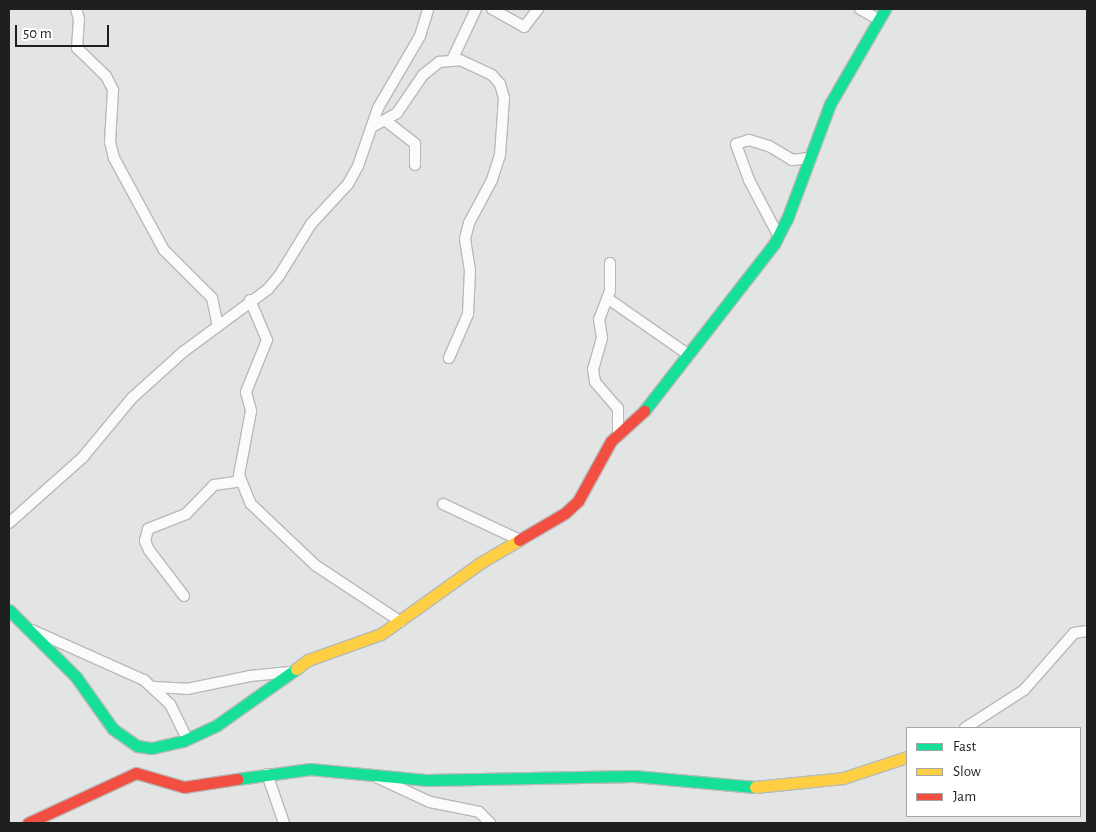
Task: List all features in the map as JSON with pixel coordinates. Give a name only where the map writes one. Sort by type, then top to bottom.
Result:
[{"type":"street","points":[[9,523],[84,457],[132,398],[183,352],[250,300],[268,289],[280,276],[311,224],[348,184],[384,98],[420,36],[428,9]]},
{"type":"street","points":[[452,60],[476,9]]},
{"type":"street","points":[[492,9],[524,27],[538,9]]},
{"type":"street","points":[[9,610],[76,677],[120,736],[144,748],[187,739],[248,706],[290,672],[322,653],[371,639],[402,622],[480,563],[571,508],[594,473],[606,447],[618,433],[644,411],[686,353],[740,290],[778,236],[830,104],[882,12],[860,9]]},
{"type":"street","points":[[78,10],[76,48],[106,76],[113,90],[110,142],[114,158],[142,205],[158,241],[173,261],[212,298],[218,326]]},
{"type":"street","points":[[372,127],[386,121],[397,113],[430,67],[452,60],[475,66],[492,75],[500,84],[504,98],[500,155],[465,239],[470,270],[468,314],[449,358]]},
{"type":"street","points":[[386,121],[414,144],[415,165]]},
{"type":"street","points":[[778,236],[749,180],[736,144],[749,140],[769,146],[792,160],[809,158]]},
{"type":"street","points":[[610,263],[607,298],[599,319],[602,338],[593,378],[618,408],[618,433]]},
{"type":"street","points":[[607,298],[686,353]]},
{"type":"street","points":[[250,300],[266,340],[247,389],[251,411],[240,468],[241,481],[251,504],[314,564],[402,622]]},
{"type":"street","points":[[184,596],[149,550],[145,541],[148,529],[186,514],[214,485],[241,481]]},
{"type":"street","points":[[444,504],[520,540]]},
{"type":"street","points":[[29,628],[153,687],[170,704],[187,739]]},
{"type":"street","points":[[967,727],[1024,690],[1074,633],[1087,631]]},
{"type":"street","points":[[153,687],[187,689],[250,676],[290,672]]},
{"type":"street","points":[[28,823],[136,773],[184,787],[310,769],[438,780],[634,776],[762,788],[843,778],[906,757]]},
{"type":"street","points":[[267,774],[284,823]]},
{"type":"street","points":[[372,775],[430,802],[479,812],[490,823]]},
{"type":"traffic: fast","points":[[644,411],[774,244],[787,219],[830,104],[885,9]]},
{"type":"traffic: fast","points":[[9,610],[76,677],[113,729],[137,746],[152,748],[183,741],[217,725],[296,669]]},
{"type":"traffic: fast","points":[[237,779],[310,769],[427,780],[634,776],[755,787]]},
{"type":"traffic: slow","points":[[296,669],[308,660],[381,634],[480,563],[519,540]]},
{"type":"traffic: slow","points":[[755,787],[843,778],[906,757]]},
{"type":"traffic: jam","points":[[519,540],[565,513],[578,501],[611,441],[644,411]]},
{"type":"traffic: jam","points":[[28,823],[136,773],[184,787],[237,779]]}]
